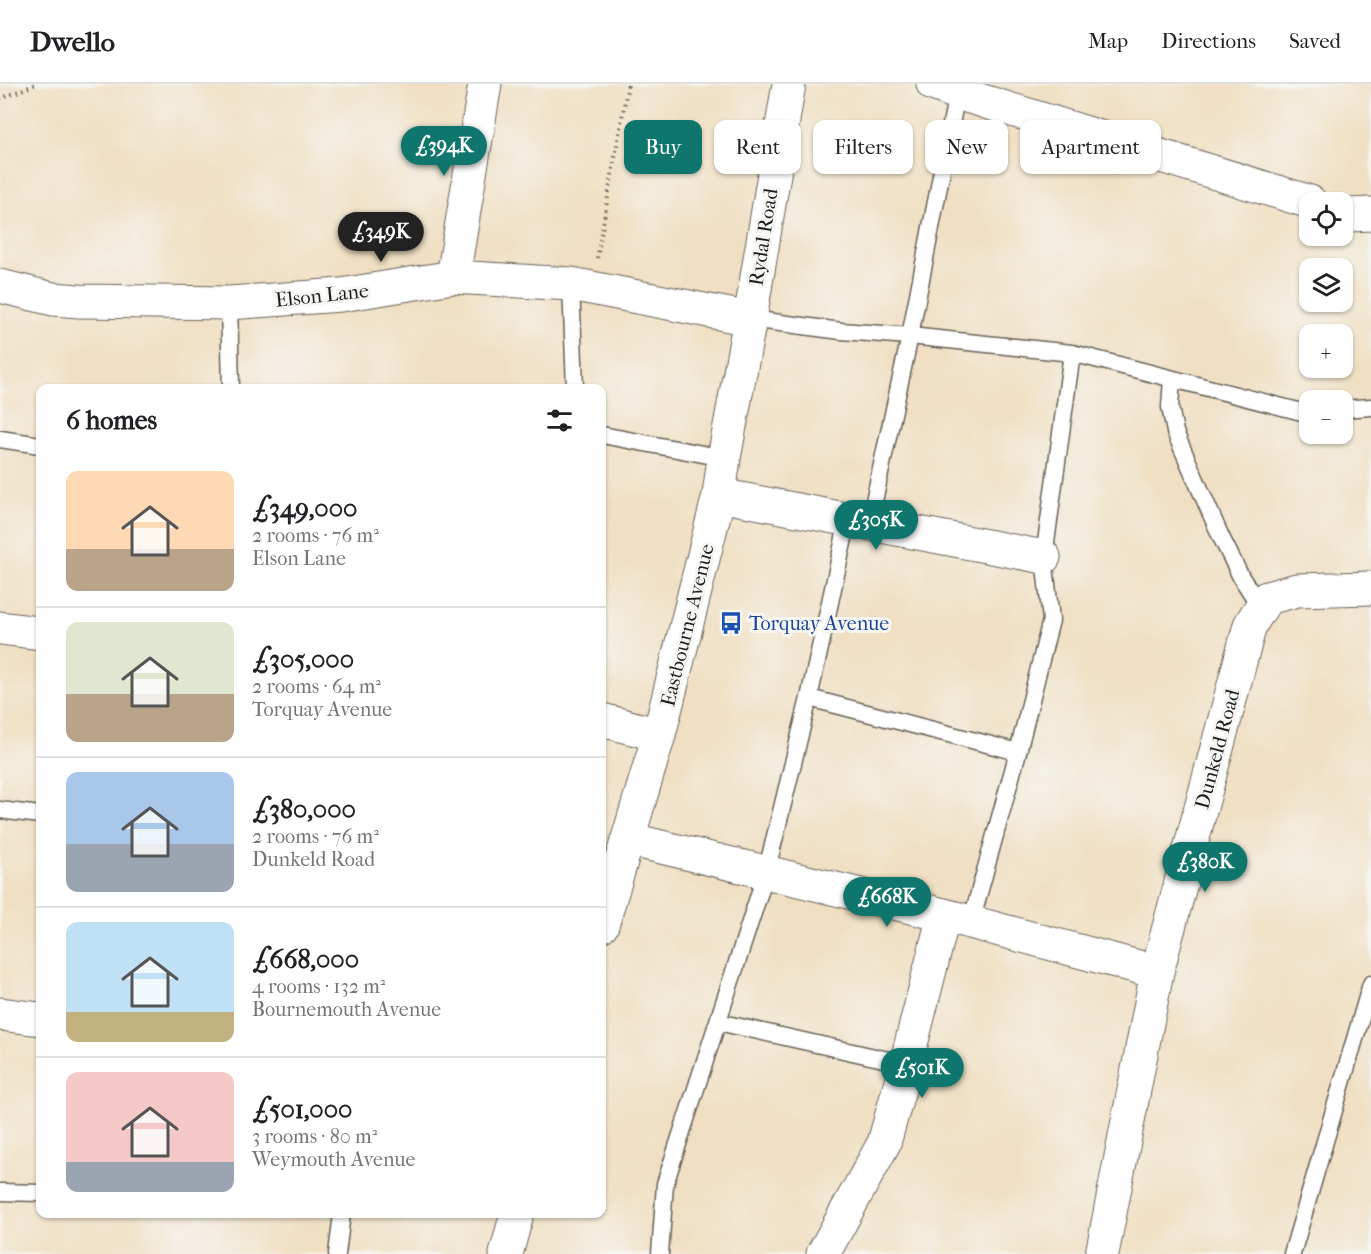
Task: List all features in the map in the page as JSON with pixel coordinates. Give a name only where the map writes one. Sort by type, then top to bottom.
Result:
[{"type":"street","points":[[453,278],[485,84]]},
{"type":"street","name":"Rydal Road","points":[[750,319],[789,84]]},
{"type":"street","points":[[949,87],[1299,198]]},
{"type":"street","points":[[1353,215],[1371,214]]},
{"type":"street","name":"Elson Lane","points":[[0,286],[53,299],[79,301],[229,303],[341,295],[453,278],[581,286],[750,319]]},
{"type":"street","name":"Eastbourne Avenue","points":[[606,913],[659,735],[719,495],[750,319]]},
{"type":"street","points":[[719,495],[1044,557]]},
{"type":"street","points":[[1261,608],[1267,598],[1297,590],[1371,588]]},
{"type":"street","name":"Dunkeld Road","points":[[1102,1254],[1158,972],[1250,625],[1261,608]]},
{"type":"street","points":[[0,628],[36,632]]},
{"type":"street","points":[[606,721],[659,735]]},
{"type":"street","points":[[628,839],[958,919],[1158,972]]},
{"type":"street","points":[[824,1254],[884,1143],[906,1064],[958,919]]},
{"type":"street","points":[[0,1014],[36,1018]]},
{"type":"street","points":[[506,1254],[516,1218]]},
{"type":"lane","points":[[660,1254],[665,1184],[766,873],[809,698],[910,336],[949,87]]},
{"type":"lane","points":[[575,384],[581,286]]},
{"type":"lane","points":[[229,303],[231,384]]},
{"type":"lane","points":[[750,319],[841,331],[1072,353],[1299,411]]},
{"type":"lane","points":[[958,919],[1018,752],[1051,620],[1044,557],[1072,353]]},
{"type":"lane","points":[[1172,379],[1170,407],[1175,432],[1236,567],[1261,608]]},
{"type":"lane","points":[[1353,408],[1371,407]]},
{"type":"lane","points":[[606,436],[724,458]]},
{"type":"lane","points":[[0,439],[36,444]]},
{"type":"lane","points":[[809,698],[1018,752]]},
{"type":"lane","points":[[0,810],[36,814]]},
{"type":"lane","points":[[1292,1254],[1371,984]]},
{"type":"lane","points":[[718,1022],[906,1064]]},
{"type":"lane","points":[[0,1192],[36,1194]]},
{"type":"lane","points":[[337,1254],[342,1218]]},
{"type":"path","points":[[0,99],[36,84]]},
{"type":"path","points":[[581,286],[628,84]]},
{"type":"place","name":"Torquay Avenue","points":[[731,623]]}]
